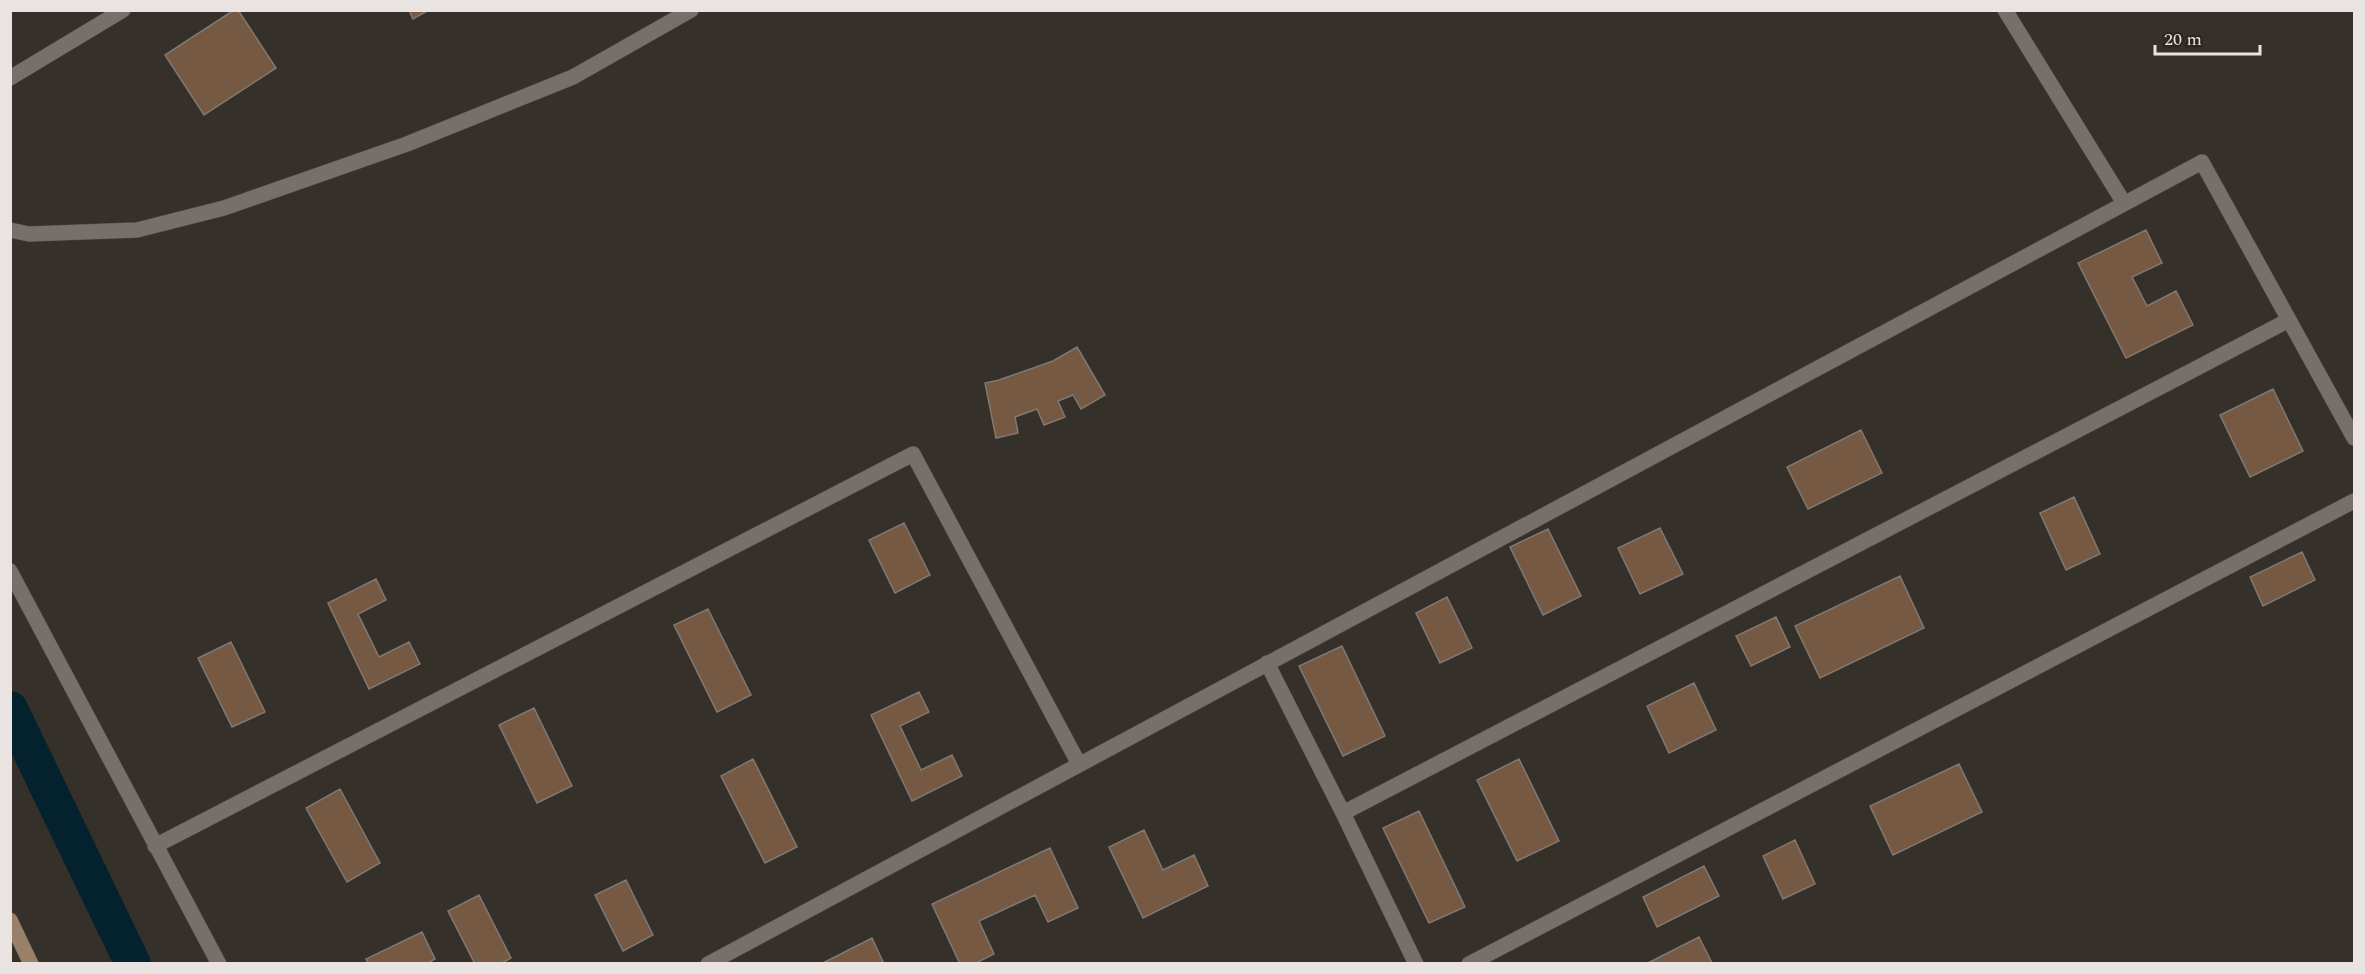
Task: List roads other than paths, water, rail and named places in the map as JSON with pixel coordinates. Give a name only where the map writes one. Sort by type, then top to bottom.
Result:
[{"type":"main road","points":[[10,920],[32,963]]},
{"type":"street","points":[[10,78],[123,10]]},
{"type":"street","points":[[10,230],[29,234],[137,230],[224,208],[407,144],[573,77],[691,10]]},
{"type":"street","points":[[2005,10],[2124,203]]},
{"type":"street","points":[[708,963],[2202,162],[2355,438]]},
{"type":"street","points":[[1343,813],[2289,320]]},
{"type":"street","points":[[155,846],[913,454],[1079,764]]},
{"type":"street","points":[[1469,963],[2355,501]]},
{"type":"street","points":[[10,571],[219,963]]},
{"type":"street","points":[[1267,663],[1416,963]]},
{"type":"waterway","points":[[10,709],[133,964]]}]
